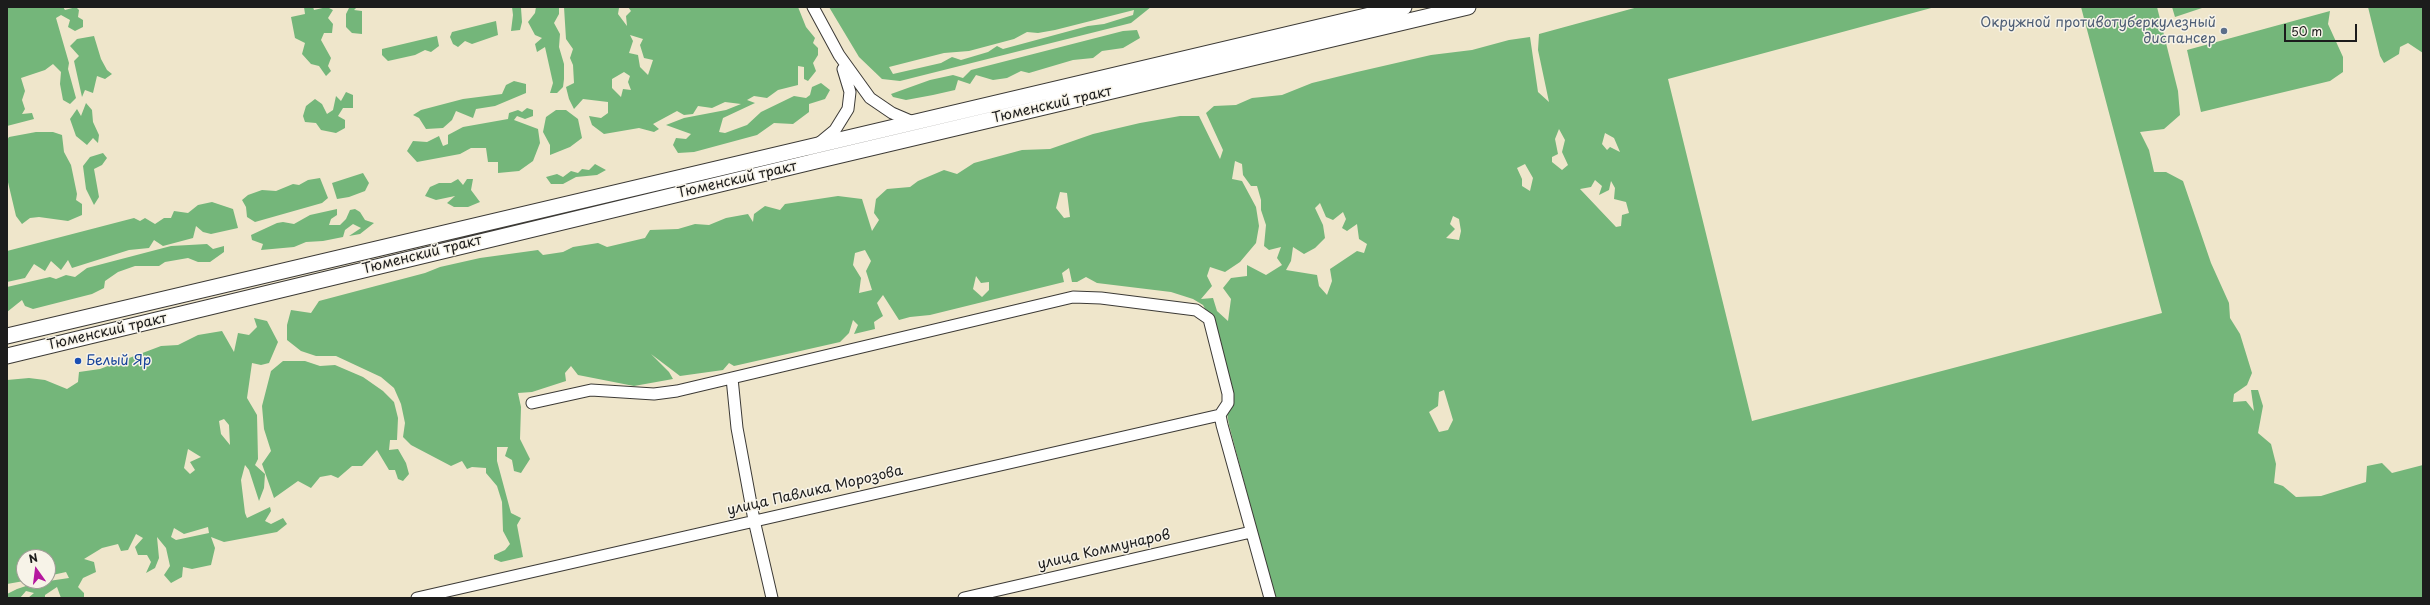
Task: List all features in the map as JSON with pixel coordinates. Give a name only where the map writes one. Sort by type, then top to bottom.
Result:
[{"type":"main road","name":"Тюменский тракт","points":[[7,336],[1404,7]]},
{"type":"main road","name":"Тюменский тракт","points":[[7,356],[801,164],[1468,7]]},
{"type":"street","points":[[813,7],[838,55],[870,98],[892,113],[913,122]]},
{"type":"street","points":[[818,144],[835,130],[848,109],[850,92],[838,55]]},
{"type":"street","points":[[532,403],[591,390],[654,394],[732,378],[1073,297],[1101,298],[1181,308],[1204,314],[1209,319],[1228,394],[1228,403],[1220,415],[1270,598]]},
{"type":"street","points":[[732,378],[737,428],[754,520],[772,598]]},
{"type":"street","name":"улица Павлика Морозова","points":[[417,598],[1220,415]]},
{"type":"street","name":"улица Коммунаров","points":[[964,598],[1252,532]]},
{"type":"green space","points":[[7,7],[63,7],[65,10],[76,7],[79,10],[78,17],[83,20],[83,27],[75,31],[68,27],[70,20],[61,15],[56,18],[69,63],[68,69],[76,98],[70,104],[63,100],[60,84],[61,72],[53,64],[45,70],[21,78],[25,91],[22,100],[25,109],[22,114],[32,113],[34,119],[7,126]]},
{"type":"green space","points":[[304,7],[313,7],[314,10],[327,7],[333,10],[328,18],[333,24],[332,33],[324,33],[321,40],[331,58],[328,66],[331,71],[326,76],[319,66],[311,64],[302,54],[305,43],[295,38],[291,17],[305,14]]},
{"type":"green space","points":[[337,7],[357,7],[354,10],[362,11],[362,34],[352,33],[346,27],[346,14],[349,8]]},
{"type":"green space","points":[[512,7],[521,8],[522,22],[520,30],[511,31],[513,15]]},
{"type":"green space","points":[[536,7],[559,7],[559,14],[554,23],[560,34],[559,47],[564,64],[564,79],[563,87],[557,93],[550,93],[553,83],[545,47],[537,52],[535,44],[542,38],[535,35],[528,22],[535,13]]},
{"type":"green space","points":[[564,7],[623,7],[619,8],[618,14],[627,26],[626,16],[631,11],[628,7],[798,7],[806,27],[815,38],[813,43],[818,48],[818,55],[813,63],[816,71],[808,81],[804,79],[804,67],[798,66],[798,85],[778,90],[767,98],[754,96],[747,100],[755,103],[723,118],[719,132],[725,133],[747,125],[761,112],[794,96],[806,98],[810,95],[812,87],[821,83],[830,90],[825,99],[809,104],[809,112],[793,124],[774,123],[757,135],[694,152],[678,153],[673,145],[676,138],[686,139],[691,134],[666,125],[684,118],[726,110],[741,104],[725,102],[712,108],[698,106],[693,114],[684,115],[677,111],[653,124],[659,129],[654,132],[639,128],[604,134],[592,125],[589,116],[601,118],[608,113],[608,102],[583,99],[574,109],[569,99],[566,87],[574,83],[573,65],[570,58],[573,49],[566,39]],"holes":[[[630,35],[643,39],[640,45],[644,58],[653,60],[648,75],[640,67],[638,55],[629,53],[633,41]],[[624,72],[630,76],[628,82],[631,90],[623,89],[621,97],[612,88],[612,79]]]},
{"type":"green space","points":[[829,7],[1151,7],[1131,23],[900,81],[882,79],[859,57]],"holes":[[[1134,10],[1133,15],[1104,24],[1088,26],[1003,49],[997,46],[988,52],[961,60],[952,57],[941,63],[893,74],[889,67],[944,53],[969,51],[1014,39],[1027,32],[1038,33],[1055,30]]]},
{"type":"green space","points":[[1638,7],[1935,7],[1668,79],[1752,421],[2162,313],[2081,7],[2157,7],[2178,91],[2180,115],[2164,129],[2140,132],[2149,150],[2154,172],[2166,172],[2183,181],[2211,263],[2229,303],[2230,318],[2240,334],[2252,373],[2247,385],[2234,394],[2233,402],[2246,401],[2254,411],[2251,390],[2258,390],[2263,406],[2258,433],[2271,444],[2276,464],[2274,483],[2283,486],[2296,497],[2321,496],[2366,482],[2367,466],[2382,463],[2392,473],[2423,465],[2423,598],[1275,598],[1229,425],[1211,320],[1203,305],[1193,299],[1171,292],[1097,283],[1086,277],[1077,282],[1072,282],[1069,268],[1062,273],[1064,282],[930,315],[910,317],[899,320],[883,295],[877,303],[883,316],[874,322],[875,329],[854,334],[858,325],[853,320],[849,333],[840,342],[734,366],[729,363],[723,370],[680,376],[651,354],[669,372],[673,379],[634,386],[578,375],[571,366],[565,373],[566,381],[532,392],[518,393],[521,407],[520,439],[530,459],[521,473],[514,471],[512,460],[505,456],[508,447],[497,447],[497,461],[511,513],[521,518],[517,525],[523,557],[501,562],[494,559],[494,555],[505,550],[510,544],[503,531],[502,502],[497,486],[486,473],[486,468],[472,467],[467,469],[462,461],[451,466],[411,445],[403,437],[405,423],[401,404],[394,388],[381,377],[336,356],[316,356],[301,351],[287,340],[287,325],[291,310],[311,313],[319,301],[425,273],[440,267],[480,258],[538,250],[543,255],[563,252],[573,247],[598,243],[607,247],[645,238],[650,230],[678,229],[695,224],[709,225],[726,218],[748,214],[753,222],[754,214],[765,206],[780,210],[785,204],[838,196],[862,199],[872,231],[879,220],[874,213],[876,199],[887,189],[910,187],[918,181],[944,170],[957,174],[974,163],[1022,150],[1050,149],[1093,134],[1140,123],[1180,116],[1199,116],[1220,159],[1223,150],[1206,113],[1214,106],[1236,105],[1252,98],[1282,95],[1312,83],[1357,72],[1431,55],[1472,50],[1509,40],[1530,37],[1538,92],[1549,102],[1538,50],[1539,34]],"holes":[[[1559,129],[1565,140],[1562,152],[1568,165],[1562,170],[1552,162],[1552,157],[1558,154],[1555,139]],[[1605,133],[1614,138],[1620,152],[1610,147],[1607,150],[1602,144]],[[1235,161],[1242,164],[1243,175],[1251,186],[1257,186],[1261,200],[1261,210],[1266,225],[1264,246],[1269,250],[1281,247],[1277,258],[1282,265],[1266,275],[1247,265],[1247,276],[1231,278],[1223,288],[1231,299],[1228,321],[1217,311],[1213,298],[1201,299],[1212,286],[1207,276],[1210,267],[1225,272],[1240,262],[1256,243],[1259,226],[1256,207],[1242,181],[1232,179]],[[1525,164],[1533,178],[1530,191],[1522,186],[1522,179],[1517,168]],[[1595,180],[1602,186],[1599,195],[1609,190],[1611,181],[1615,188],[1614,199],[1626,202],[1629,213],[1622,215],[1621,226],[1616,227],[1580,189],[1591,187]],[[1060,192],[1067,193],[1070,217],[1064,218],[1056,208]],[[1320,203],[1326,217],[1333,220],[1343,212],[1346,219],[1342,228],[1347,231],[1357,224],[1359,239],[1367,244],[1364,253],[1357,251],[1330,269],[1332,281],[1327,295],[1319,286],[1317,275],[1286,270],[1291,261],[1293,247],[1304,254],[1315,248],[1325,238],[1323,225],[1315,208]],[[1453,216],[1459,219],[1461,231],[1459,240],[1446,238],[1455,229],[1450,224]],[[865,250],[871,261],[866,271],[872,290],[859,293],[861,278],[853,265],[855,253]],[[976,276],[981,283],[989,282],[989,290],[982,297],[973,289]],[[1444,390],[1453,420],[1448,430],[1439,432],[1429,412],[1438,406],[1439,392]]]},
{"type":"green space","points":[[2172,7],[2205,7],[2175,17]]},
{"type":"green space","points":[[2368,7],[2423,7],[2423,53],[2408,43],[2400,47],[2399,54],[2384,63],[2380,56]]},
{"type":"green space","points":[[2330,11],[2328,24],[2343,57],[2343,72],[2330,81],[2201,112],[2187,50]]},
{"type":"green space","points":[[496,21],[498,35],[472,44],[465,41],[458,47],[453,44],[450,37],[452,32]]},
{"type":"green space","points":[[1137,30],[1140,38],[1123,48],[1102,51],[1093,58],[1073,60],[1029,73],[1021,71],[1007,78],[993,80],[976,75],[970,84],[958,80],[955,90],[906,100],[893,97],[891,94],[930,80],[953,75],[963,78],[971,70],[1123,31]]},
{"type":"green space","points":[[94,36],[101,59],[107,70],[112,74],[105,79],[97,76],[93,93],[85,90],[82,97],[74,61],[79,56],[70,46],[77,39]]},
{"type":"green space","points":[[437,36],[439,46],[431,52],[425,50],[415,55],[388,61],[382,55],[382,49]]},
{"type":"green space","points":[[514,81],[526,84],[526,93],[495,106],[476,109],[473,118],[456,111],[452,120],[443,128],[426,129],[419,118],[413,115],[421,110],[463,99],[502,94],[506,85]]},
{"type":"green space","points":[[346,92],[353,95],[353,108],[343,108],[338,116],[345,120],[345,128],[336,133],[321,130],[316,123],[305,122],[303,116],[306,106],[315,99],[322,104],[327,114],[333,110],[336,96],[341,101]]},
{"type":"green space","points":[[86,103],[92,110],[93,122],[99,135],[98,143],[93,138],[87,145],[76,136],[70,119],[77,109],[81,116]]},
{"type":"green space","points":[[527,108],[533,110],[533,116],[525,119],[517,116],[514,120],[538,129],[540,143],[533,161],[519,171],[498,173],[498,162],[488,162],[486,148],[471,148],[460,154],[417,162],[407,151],[413,141],[427,142],[439,136],[443,146],[448,144],[448,135],[463,127],[508,119],[509,113],[518,110],[522,112]]},
{"type":"green space","points":[[556,110],[566,110],[578,119],[582,138],[570,147],[550,155],[550,145],[543,132],[546,117]]},
{"type":"green space","points":[[36,132],[53,132],[62,135],[64,152],[71,165],[77,194],[76,200],[82,204],[82,215],[68,221],[39,217],[30,218],[22,224],[16,216],[7,178],[7,140],[9,137]]},
{"type":"green space","points":[[103,153],[107,158],[102,165],[94,169],[99,197],[94,205],[86,189],[83,166],[90,157]]},
{"type":"green space","points":[[595,164],[606,170],[597,175],[576,177],[563,184],[551,184],[546,177],[557,174],[563,177],[571,171],[578,173],[582,169],[589,170]]},
{"type":"green space","points":[[363,173],[369,183],[365,191],[349,197],[337,199],[332,183]]},
{"type":"green space","points":[[320,178],[328,198],[322,203],[255,222],[247,217],[246,207],[242,200],[248,195],[262,190],[276,191],[293,184],[299,185],[308,180]]},
{"type":"green space","points":[[458,179],[463,185],[467,179],[473,179],[471,190],[480,202],[468,207],[454,207],[447,203],[455,196],[436,200],[425,196],[430,187],[439,183],[451,183]]},
{"type":"green space","points":[[212,202],[233,209],[238,228],[211,234],[203,232],[196,226],[193,238],[163,246],[154,240],[149,248],[129,250],[72,268],[68,260],[61,270],[51,261],[45,271],[34,264],[25,278],[7,282],[7,251],[134,218],[140,221],[145,218],[155,224],[164,218],[171,218],[174,211],[188,213],[198,205]]},
{"type":"green space","points":[[337,209],[337,215],[331,219],[329,225],[340,225],[346,219],[350,210],[355,209],[360,212],[365,220],[374,223],[360,234],[349,236],[361,228],[353,224],[345,230],[343,237],[323,241],[306,242],[294,247],[261,250],[263,244],[252,240],[251,235],[277,223],[283,222],[294,224],[310,215]]},
{"type":"green space","points":[[207,244],[213,249],[224,246],[224,252],[210,262],[198,262],[188,258],[165,262],[159,266],[135,266],[118,272],[105,281],[104,288],[92,294],[33,309],[25,306],[22,300],[7,312],[7,287],[50,277],[56,279],[66,275],[75,277],[87,268],[171,246]]},
{"type":"green space","points":[[254,318],[267,321],[278,342],[269,363],[261,365],[252,363],[247,398],[257,415],[258,459],[255,465],[265,474],[264,488],[259,501],[249,470],[245,465],[241,480],[245,513],[247,518],[270,507],[271,511],[265,521],[271,524],[283,518],[287,524],[277,532],[224,542],[211,537],[215,548],[211,565],[192,569],[183,567],[182,577],[171,583],[164,575],[170,566],[166,548],[157,537],[159,558],[155,568],[146,573],[151,562],[147,555],[138,555],[135,547],[143,538],[136,534],[128,550],[121,551],[118,544],[102,548],[84,559],[94,562],[96,572],[83,578],[78,587],[84,593],[84,598],[61,598],[57,587],[56,588],[56,580],[69,578],[66,572],[56,574],[56,549],[16,549],[16,582],[7,584],[7,380],[29,378],[45,380],[67,389],[78,382],[79,372],[100,369],[161,346],[178,345],[198,335],[222,331],[234,352],[238,333],[249,335],[257,327]],"holes":[[[224,419],[229,425],[230,445],[221,434],[219,421]],[[188,449],[201,457],[190,462],[195,470],[190,474],[184,468]],[[208,527],[209,533],[176,540],[171,537],[174,528],[184,534]]]},
{"type":"green space","points":[[283,361],[305,361],[320,366],[335,365],[363,377],[383,391],[394,402],[398,418],[397,440],[390,440],[389,450],[398,449],[406,463],[409,474],[403,481],[398,479],[395,470],[389,470],[377,450],[362,466],[352,466],[338,478],[331,475],[320,477],[311,488],[298,481],[274,498],[262,464],[271,451],[264,429],[262,406],[271,371]]},
{"type":"green space","points":[[17,589],[54,589],[45,595],[45,598],[28,598],[34,593],[26,591],[20,598],[7,598],[7,594]]},
{"type":"place","name":"Окружной противотуберкулезный диспансер","points":[[2224,31]]},
{"type":"place","name":"Белый Яр","points":[[78,361]]}]
